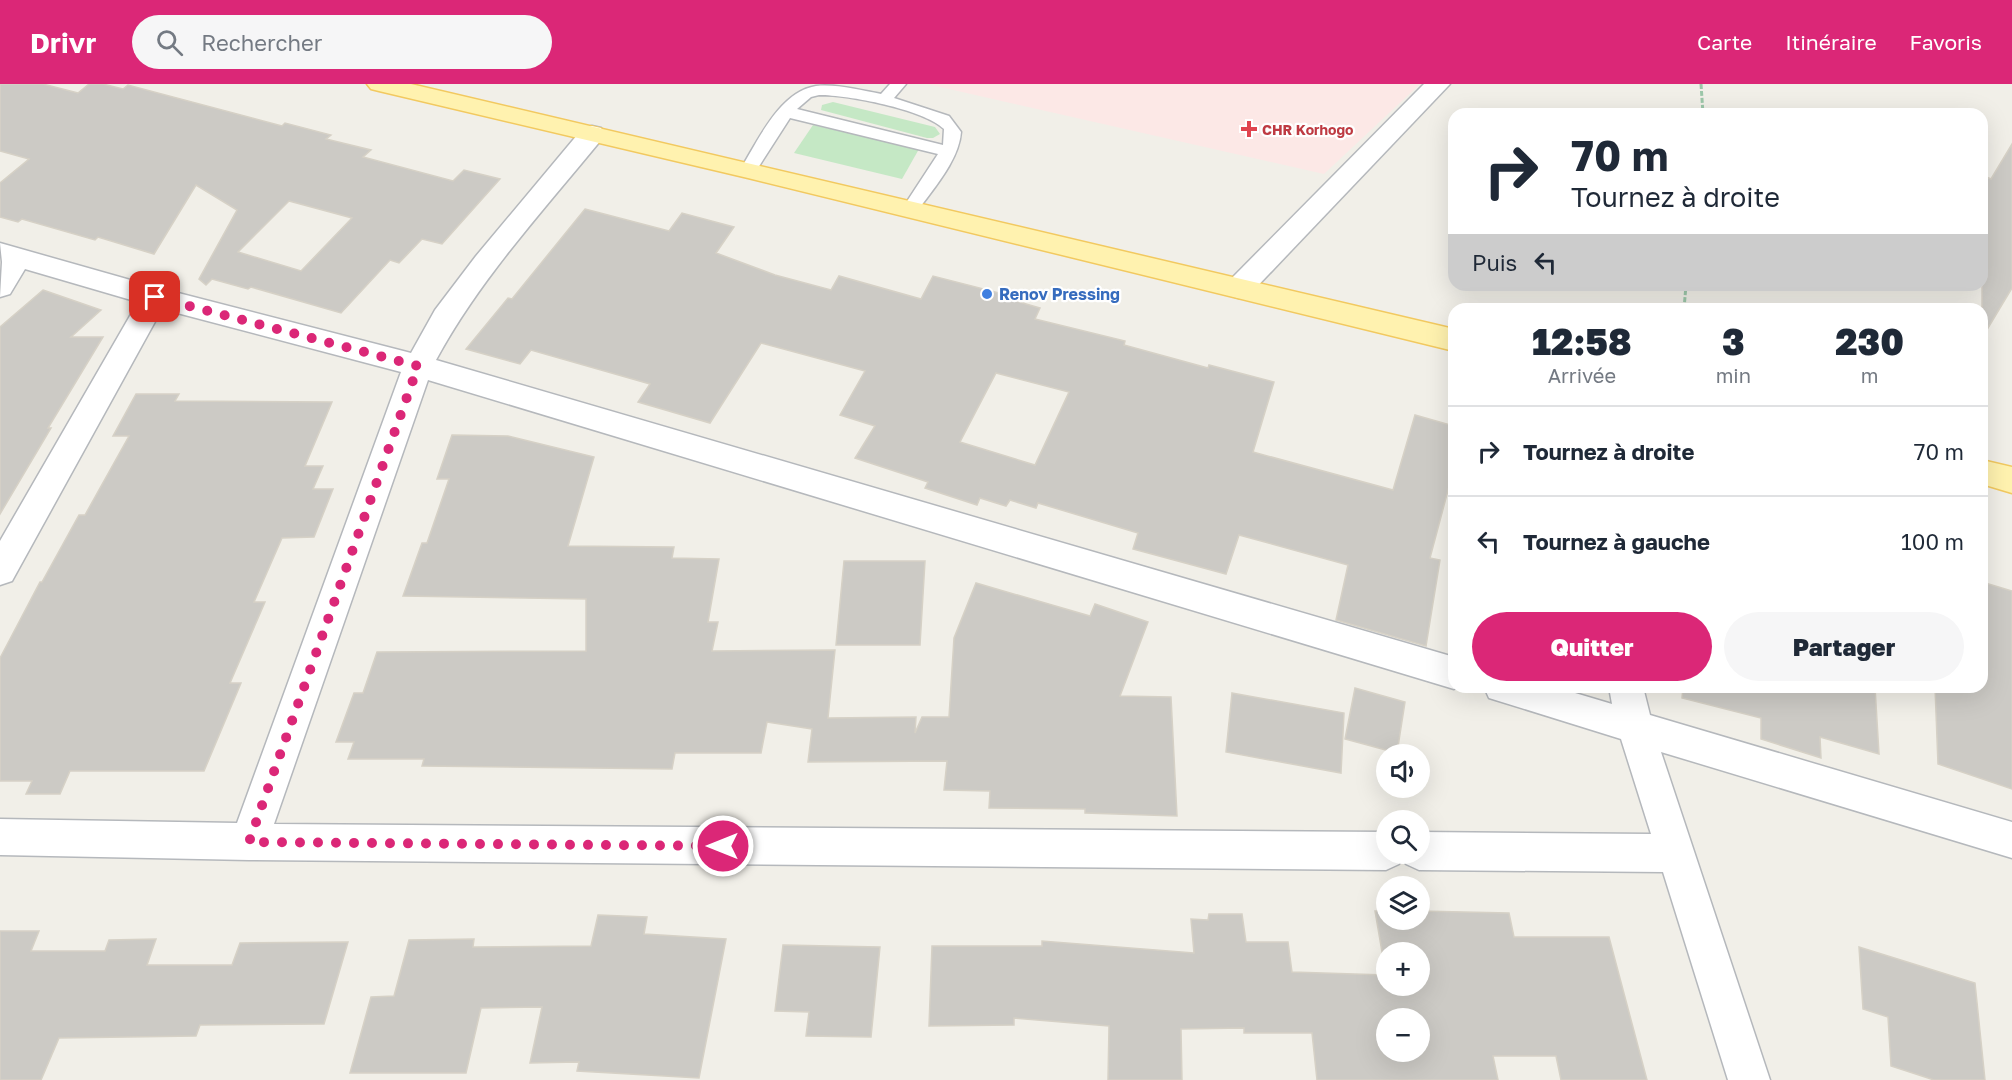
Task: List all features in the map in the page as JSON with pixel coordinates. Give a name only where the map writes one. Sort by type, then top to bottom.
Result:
[{"type":"main road","points":[[379,84],[748,170],[1448,339]]},
{"type":"main road","points":[[1988,474],[2012,480]]},
{"type":"street","points":[[1239,288],[1373,148],[1438,84]]},
{"type":"street","points":[[249,842],[418,366],[445,317],[486,263],[592,134]]},
{"type":"street","points":[[0,286],[10,254],[155,297],[418,366],[1448,671]]},
{"type":"street","points":[[0,571],[155,297]]},
{"type":"street","points":[[1521,693],[2012,840]]},
{"type":"street","points":[[1627,693],[1635,727],[1749,1080]]},
{"type":"street","points":[[0,837],[249,842],[1376,851]]},
{"type":"street","points":[[1430,851],[1676,853]]},
{"type":"lane","points":[[883,101],[898,84]]},
{"type":"lane","points":[[748,170],[796,101],[818,90],[835,91],[883,101],[942,120],[951,127],[953,136],[947,152],[910,209]]},
{"type":"lane","points":[[788,112],[947,152]]},
{"type":"path","points":[[1701,84],[1703,108]]},
{"type":"shaded area","name":"CHR Korhogo","points":[[927,84],[1420,84],[1324,174]]},
{"type":"green space","points":[[833,102],[935,127],[940,134],[927,138],[821,110],[822,105]]},
{"type":"green space","points":[[813,125],[919,149],[902,179],[794,153]]},
{"type":"building","points":[[0,84],[43,84],[78,93],[89,84],[103,84],[123,89],[128,85],[282,126],[285,123],[331,135],[326,139],[371,150],[363,157],[453,181],[464,170],[500,179],[442,244],[422,239],[399,263],[390,260],[341,313],[251,287],[248,289],[212,279],[206,285],[199,279],[237,210],[196,185],[154,254],[98,237],[95,240],[22,219],[18,222],[0,217],[0,183],[29,159],[0,151]],"holes":[[[289,201],[352,218],[301,271],[238,252]]]},
{"type":"building","points":[[2012,144],[2012,288],[1988,328],[1988,303],[1982,303],[1982,291],[1988,291],[1988,178],[1991,179]]},
{"type":"building","points":[[585,209],[669,231],[682,213],[734,227],[716,253],[775,275],[831,290],[839,276],[921,299],[933,276],[1007,295],[1006,298],[1040,308],[1035,319],[1125,341],[1124,345],[1208,368],[1209,365],[1274,382],[1253,452],[1393,490],[1415,415],[1448,424],[1448,490],[1430,558],[1440,560],[1426,646],[1336,620],[1348,565],[1239,535],[1226,574],[1133,549],[1138,533],[1038,503],[1036,508],[1010,500],[1006,506],[980,498],[977,505],[925,488],[928,482],[855,458],[875,426],[840,415],[865,371],[761,343],[710,423],[638,402],[650,384],[531,350],[520,364],[466,349],[508,298],[512,299]],"holes":[[[996,373],[1069,392],[1035,465],[960,442]]]},
{"type":"building","points":[[43,290],[101,310],[71,337],[103,337],[0,514],[0,327]]},
{"type":"building","points":[[136,394],[179,394],[175,401],[332,402],[305,466],[323,466],[313,489],[333,489],[314,537],[282,538],[254,602],[265,602],[230,683],[241,683],[204,771],[70,771],[60,794],[26,794],[32,781],[0,781],[0,658],[40,582],[79,515],[85,515],[129,436],[113,436]]},
{"type":"building","points":[[452,435],[508,436],[594,457],[568,546],[674,547],[672,558],[719,559],[708,622],[718,622],[712,651],[835,650],[828,718],[916,717],[915,733],[922,717],[949,717],[954,638],[976,583],[1090,616],[1095,604],[1148,622],[1120,696],[1171,697],[1177,816],[1085,813],[1085,809],[989,808],[990,791],[944,790],[947,761],[808,762],[812,729],[767,722],[761,753],[675,753],[672,769],[422,766],[424,759],[348,759],[354,742],[336,742],[354,693],[363,693],[377,652],[586,651],[586,599],[403,596],[422,543],[427,543],[449,479],[437,479]]},
{"type":"building","points":[[844,561],[925,561],[920,645],[836,645]]},
{"type":"building","points":[[1988,584],[2012,591],[2012,789],[1938,764],[1935,693],[1988,693]]},
{"type":"building","points":[[1355,688],[1405,702],[1398,744],[1376,744],[1376,747],[1345,739]]},
{"type":"building","points":[[1232,693],[1344,713],[1341,773],[1226,752]]},
{"type":"building","points":[[1682,693],[1875,693],[1879,754],[1820,737],[1821,758],[1761,739],[1761,718],[1682,698]]},
{"type":"building","points":[[1430,911],[1509,913],[1514,937],[1609,937],[1647,1080],[1561,1080],[1556,1056],[1493,1056],[1498,1080],[1317,1080],[1312,1033],[1244,1033],[1244,1028],[1181,1029],[1182,1080],[1108,1080],[1109,1026],[1014,1018],[1014,1025],[929,1026],[932,946],[1042,946],[1042,941],[1194,953],[1191,919],[1208,920],[1209,914],[1242,914],[1246,942],[1288,942],[1292,972],[1376,975],[1376,996],[1430,996],[1430,942],[1380,942],[1378,930],[1430,930]]},
{"type":"building","points":[[598,915],[647,917],[644,934],[726,939],[699,1078],[577,1071],[579,1062],[530,1063],[542,1007],[481,1008],[466,1073],[350,1073],[371,997],[394,996],[409,940],[474,939],[473,947],[591,946]]},
{"type":"building","points":[[0,931],[39,931],[31,951],[105,951],[109,940],[156,939],[147,965],[232,965],[240,943],[348,942],[324,1024],[200,1025],[196,1036],[59,1038],[41,1080],[0,1080]]},
{"type":"building","points":[[783,945],[880,947],[871,1037],[806,1036],[809,1012],[775,1011]]},
{"type":"building","points":[[1859,947],[1975,983],[1985,1080],[1934,1080],[1891,1066],[1888,1017],[1863,1009]]},
{"type":"place","name":"CHR Korhogo","points":[[1249,129]]},
{"type":"place","name":"Renov Pressing","points":[[987,294]]},
{"type":"route","points":[[155,297],[418,366],[249,842],[723,846]]}]
